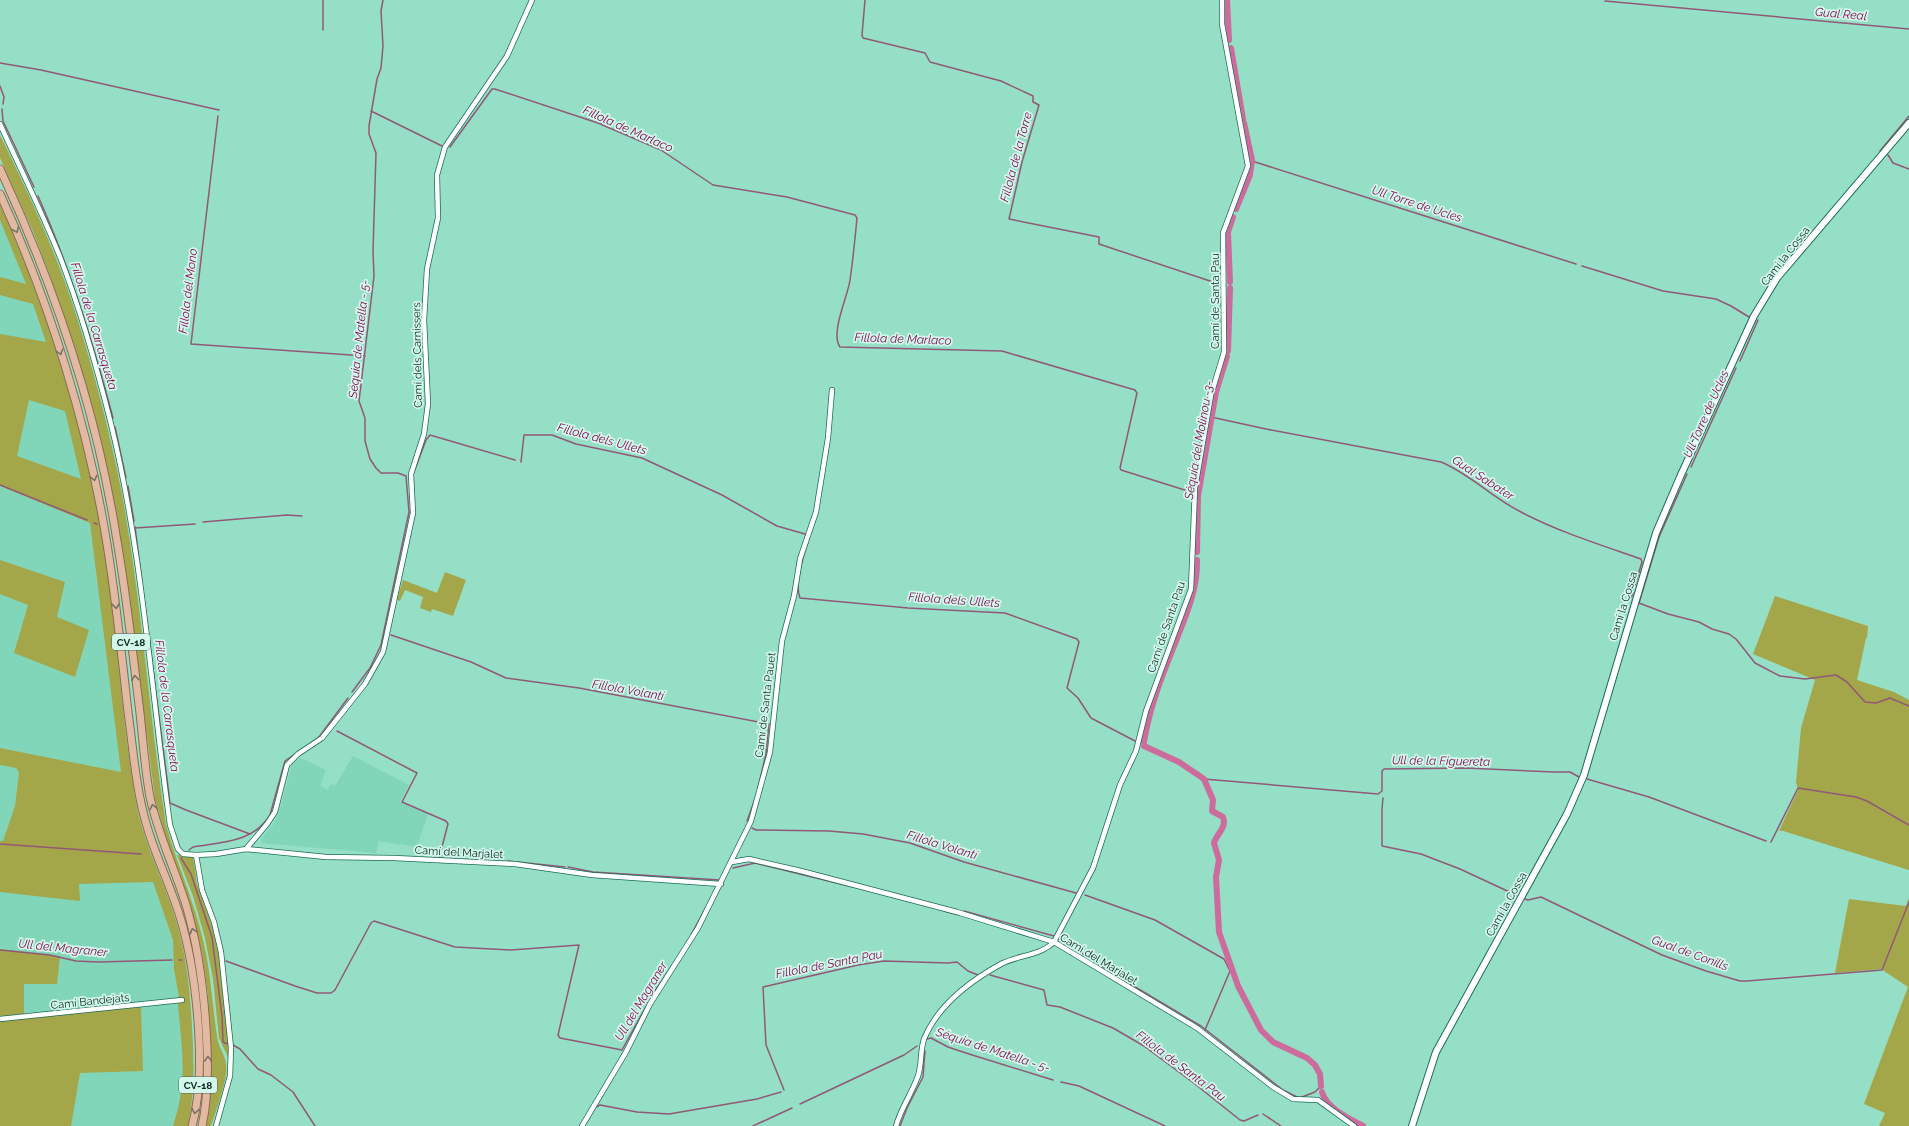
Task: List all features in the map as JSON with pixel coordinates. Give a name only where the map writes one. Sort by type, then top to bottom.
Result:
[{"type":"main road","name":"CV-18","points":[[0,169],[43,266],[95,433],[108,486],[125,596],[150,793],[163,844],[185,902],[196,941],[202,976],[208,1066],[207,1093],[202,1126]]},
{"type":"main road","name":"CV-18","points":[[0,194],[33,271],[49,317],[80,422],[97,487],[115,597],[139,796],[153,848],[176,903],[187,943],[193,977],[199,1067],[198,1094],[192,1126]]},
{"type":"street","name":"Camí dels Carnissers","points":[[246,849],[275,812],[287,765],[298,754],[322,738],[365,684],[383,652],[413,513],[411,474],[424,434],[427,417],[428,404],[424,320],[427,270],[438,218],[437,175],[445,147],[507,56],[532,0]]},
{"type":"street","name":"Camí de Santa Pau","points":[[1054,942],[1093,868],[1120,785],[1136,751],[1146,711],[1191,589],[1195,488],[1211,395],[1224,352],[1223,233],[1248,166],[1223,30],[1222,0]]},
{"type":"street","name":"Camí la Cossa","points":[[1412,1126],[1431,1063],[1439,1045],[1567,814],[1584,775],[1656,533],[1754,316],[1777,278],[1909,123]]},
{"type":"street","points":[[0,124],[26,178],[60,258],[76,301],[98,374],[124,482],[137,559],[170,825],[178,849],[183,854],[196,855],[202,890],[214,922],[221,952],[230,1041],[230,1076],[216,1126]]},
{"type":"street","name":"Camí de Santa Pauet","points":[[582,1126],[626,1052],[650,1004],[698,928],[751,822],[770,752],[782,641],[794,596],[800,558],[816,512],[828,438],[832,390]]},
{"type":"street","name":"Camí del Marjalet","points":[[196,855],[216,854],[246,849],[326,857],[394,858],[515,864],[592,875],[721,884]]},
{"type":"street","name":"Camí del Marjalet","points":[[732,862],[749,859],[801,871],[957,912],[1054,942],[1197,1028],[1273,1087],[1293,1099],[1318,1100],[1354,1126]]},
{"type":"street","points":[[896,1126],[919,1074],[924,1040],[941,1010],[955,996],[987,973],[1006,962],[1047,948],[1054,942]]},
{"type":"street","name":"Camí Bandejats","points":[[0,1019],[182,1000]]},
{"type":"shaded area","points":[[0,135],[56,257],[86,347],[112,445],[122,494],[135,576],[166,825],[195,911],[203,940],[210,976],[217,1036],[226,1062],[224,1086],[211,1126],[206,1126],[210,1097],[211,1060],[208,994],[202,953],[191,912],[173,862],[155,799],[123,551],[109,476],[69,330],[32,229],[0,158]]},
{"type":"shaded area","points":[[0,205],[18,247],[51,335],[78,424],[89,470],[106,561],[127,742],[136,802],[143,831],[174,914],[182,942],[187,970],[193,1039],[193,1089],[188,1126],[173,1126],[181,1095],[183,1066],[178,1005],[179,997],[174,969],[173,940],[153,882],[79,884],[80,901],[0,892],[0,841],[3,841],[15,806],[19,772],[16,768],[0,765],[0,748],[121,772],[90,523],[0,486],[0,334],[46,342],[33,304],[0,295],[0,277],[26,284],[0,220]],"holes":[[[29,400],[65,411],[81,479],[17,456]]]},
{"type":"shaded area","points":[[0,207],[22,257],[90,481],[131,786],[142,837],[181,953],[186,1126],[0,1126]]},
{"type":"shaded area","points":[[0,560],[65,582],[57,617],[89,630],[75,677],[14,653],[28,605],[0,594]]},
{"type":"shaded area","points":[[445,572],[466,580],[453,616],[432,609],[431,612],[420,608],[423,597],[405,590],[400,601],[397,600],[403,580],[437,593]]},
{"type":"shaded area","points":[[1775,596],[1868,626],[1867,638],[1857,680],[1894,692],[1909,700],[1909,870],[1779,831],[1798,790],[1796,782],[1801,728],[1815,680],[1753,654]]},
{"type":"shaded area","points":[[353,756],[409,785],[400,802],[428,814],[417,847],[379,841],[376,853],[261,843],[261,839],[273,825],[280,809],[292,764],[301,758],[326,770],[320,785],[327,790],[331,784],[335,786]]},
{"type":"shaded area","points":[[177,855],[193,856],[197,884],[212,926],[219,957],[228,1042],[228,1057],[219,1038],[213,979],[205,938],[193,896]]},
{"type":"shaded area","points":[[1909,898],[1909,1126],[1879,1126],[1885,1113],[1864,1104],[1908,987],[1881,969],[1835,973],[1849,899],[1906,906]]},
{"type":"shaded area","points":[[0,949],[60,956],[57,984],[24,984],[24,1015],[141,1005],[143,1071],[80,1073],[71,1126],[0,1126]]},
{"type":"waterway","points":[[323,0],[323,30]]},
{"type":"waterway","name":"Séquia de Matella - 5-","points":[[352,692],[370,668],[381,645],[409,512],[406,476],[398,473],[381,473],[370,459],[365,441],[365,418],[359,401],[374,276],[373,251],[376,153],[369,134],[369,126],[377,79],[381,68],[383,46],[381,11],[383,0]]},
{"type":"waterway","name":"Fillola de la Torre","points":[[865,0],[863,38],[925,53],[930,62],[1001,81],[1033,96],[1033,102],[1039,105],[1022,162],[1009,219],[1099,237],[1099,244],[1222,285]]},
{"type":"waterway","name":"Séquia del Molinou -3-","points":[[1227,0],[1229,40]]},
{"type":"waterway","name":"Gual Real","points":[[1605,1],[1909,29]]},
{"type":"waterway","name":"Séquia del Molinou -3-","points":[[1231,48],[1243,119]]},
{"type":"waterway","name":"Fillola del Mono","points":[[0,63],[41,70],[219,110]]},
{"type":"waterway","points":[[0,86],[4,97],[3,104]]},
{"type":"waterway","name":"Fillola de Marlaco","points":[[450,147],[492,89],[495,89],[598,123],[661,150],[713,185],[787,197],[855,215],[857,218],[849,287],[838,324],[837,341],[840,347],[1002,351],[1135,390],[1137,393],[1120,468],[1121,470],[1191,492]]},
{"type":"waterway","points":[[2,109],[3,121],[34,187]]},
{"type":"waterway","name":"Fillola de Marlaco","points":[[371,111],[442,146]]},
{"type":"waterway","name":"Fillola del Mono","points":[[218,116],[191,344],[365,356]]},
{"type":"waterway","name":"Gual Real","points":[[1880,151],[1909,116]]},
{"type":"waterway","name":"Séquia del Molinou -3-","points":[[1236,209],[1250,175],[1252,160],[1244,123]]},
{"type":"waterway","name":"Gual Real","points":[[1888,155],[1893,163],[1909,169]]},
{"type":"waterway","name":"Ull Torre de Ucles","points":[[1252,161],[1576,264]]},
{"type":"waterway","name":"Fillola de la Carrasqueta","points":[[38,196],[71,278],[113,418]]},
{"type":"waterway","name":"Séquia del Molinou -3-","points":[[1230,282],[1228,232],[1233,217]]},
{"type":"waterway","name":"Ull Torre de Ucles","points":[[1582,266],[1663,291],[1716,299],[1749,317]]},
{"type":"waterway","name":"Séquia del Molinou -3-","points":[[1228,351],[1230,288]]},
{"type":"waterway","name":"Ull Torre de Ucles","points":[[1740,361],[1758,320]]},
{"type":"waterway","name":"Séquia del Molinou -3-","points":[[1197,552],[1198,496],[1216,392],[1227,356]]},
{"type":"waterway","name":"Ull Torre de Ucles","points":[[1691,467],[1736,368]]},
{"type":"waterway","name":"Gual Sabater","points":[[1211,417],[1266,429],[1441,462],[1462,473],[1501,500],[1535,519],[1580,538],[1641,559],[1642,562],[1635,585]]},
{"type":"waterway","name":"Fillola de la Carrasqueta","points":[[115,427],[126,478]]},
{"type":"waterway","name":"Fillola dels Ullets","points":[[414,472],[426,440],[430,435],[515,460]]},
{"type":"waterway","name":"Fillola dels Ullets","points":[[521,462],[524,435],[552,435],[576,444],[642,458],[722,495],[777,526],[805,534]]},
{"type":"waterway","name":"Ull Torre de Ucles","points":[[1687,474],[1659,537],[1639,603],[1668,614],[1699,622],[1712,629],[1729,634],[1736,639],[1755,663],[1780,676],[1805,679],[1836,675],[1847,682],[1865,702],[1876,703],[1890,698],[1909,706]]},
{"type":"waterway","points":[[0,485],[87,520]]},
{"type":"waterway","name":"Fillola de la Carrasqueta","points":[[128,486],[134,521]]},
{"type":"waterway","points":[[203,522],[287,515],[302,516]]},
{"type":"waterway","points":[[135,528],[195,524]]},
{"type":"waterway","name":"Fillola de la Carrasqueta","points":[[135,527],[170,803],[250,834]]},
{"type":"waterway","name":"Fillola dels Ullets","points":[[809,539],[802,560],[799,577],[798,592],[800,598],[908,608],[1005,613],[1077,639],[1079,642],[1067,688],[1078,698],[1091,718],[1135,741]]},
{"type":"waterway","name":"Séquia del Molinou -3-","points":[[1144,742],[1155,696],[1185,618],[1192,595],[1197,572],[1197,560]]},
{"type":"waterway","name":"Gual Sabater","points":[[1631,598],[1633,593]]},
{"type":"waterway","name":"Fillola Volantí","points":[[391,635],[471,662],[506,678],[579,688],[769,724],[766,754],[758,788]]},
{"type":"waterway","name":"Séquia de Matella - 5-","points":[[189,850],[193,847],[236,840],[255,831],[263,824],[270,815],[285,761],[319,737],[348,698]]},
{"type":"waterway","points":[[337,731],[417,773],[402,802],[446,821],[448,824],[439,858],[442,858]]},
{"type":"waterway","name":"Séquia del Molinou -3-","points":[[1144,746],[1179,762],[1204,779],[1213,800],[1212,811],[1223,817],[1224,821],[1223,827],[1214,843],[1219,860],[1216,877],[1219,932],[1238,986],[1261,1030],[1273,1042],[1307,1058],[1315,1065],[1320,1074],[1321,1086]]},
{"type":"waterway","name":"Ull de la Figuereta","points":[[1204,779],[1378,794],[1382,791],[1382,771],[1384,769],[1466,768],[1570,772],[1579,777]]},
{"type":"waterway","name":"Ull de la Figuereta","points":[[1587,779],[1649,797],[1766,841]]},
{"type":"waterway","name":"Ull de la Figuereta","points":[[1771,842],[1798,788],[1856,797],[1867,801],[1909,825]]},
{"type":"waterway","name":"Gual de Conills","points":[[1383,798],[1382,846],[1421,854],[1460,869],[1516,895]]},
{"type":"waterway","name":"Fillola Volantí","points":[[747,821],[755,799]]},
{"type":"waterway","name":"Fillola Volantí","points":[[752,828],[756,830],[829,831],[863,834],[910,843],[964,862],[1076,893]]},
{"type":"waterway","points":[[0,844],[141,854]]},
{"type":"waterway","name":"Séquia de Matella - 5-","points":[[181,858],[191,874],[212,937],[222,1016],[223,1042],[227,1044]]},
{"type":"waterway","points":[[508,861],[565,867]]},
{"type":"waterway","points":[[733,868],[755,863],[853,887]]},
{"type":"waterway","points":[[568,867],[593,872],[720,880]]},
{"type":"waterway","name":"Fillola Volantí","points":[[1085,895],[1155,920],[1224,959],[1230,971],[1205,1030]]},
{"type":"waterway","name":"Gual de Conills","points":[[1525,899],[1528,900],[1541,897],[1662,955],[1706,971],[1740,981],[1882,970],[1909,902]]},
{"type":"waterway","name":"Ull del Magraner","points":[[691,935],[706,907]]},
{"type":"waterway","points":[[944,911],[959,915]]},
{"type":"waterway","points":[[964,911],[1054,936]]},
{"type":"waterway","name":"Ull del Magraner","points":[[226,961],[317,993],[331,993],[335,990],[371,923],[374,921],[455,947],[511,950],[579,945],[558,1035],[560,1038],[622,1050],[648,1003]]},
{"type":"waterway","points":[[1059,938],[1125,981],[1201,1026],[1283,1090],[1297,1097]]},
{"type":"waterway","name":"Ull del Magraner","points":[[0,950],[50,955],[76,961],[98,962],[172,960]]},
{"type":"waterway","name":"Fillola de Santa Pau","points":[[784,1090],[766,1045],[763,987],[858,965],[884,961],[957,962],[968,971],[978,975]]},
{"type":"waterway","name":"Ull del Magraner","points":[[655,991],[673,964]]},
{"type":"waterway","name":"Fillola de Santa Pau","points":[[990,975],[1044,990],[1047,1005],[1060,1007],[1113,1028],[1144,1046],[1240,1120],[1244,1121],[1258,1115]]},
{"type":"waterway","name":"Séquia de Matella - 5-","points":[[927,1039],[931,1038],[948,1047],[1053,1080]]},
{"type":"waterway","name":"Séquia de Matella - 5-","points":[[233,1045],[240,1049],[258,1069],[271,1075],[293,1092],[315,1126]]},
{"type":"waterway","name":"Séquia de Matella - 5-","points":[[800,1104],[904,1055],[917,1046]]},
{"type":"waterway","points":[[900,1126],[907,1108],[923,1077],[925,1051]]},
{"type":"waterway","name":"Séquia de Matella - 5-","points":[[1061,1082],[1079,1086],[1165,1126]]},
{"type":"waterway","points":[[1302,1097],[1315,1092],[1321,1086]]},
{"type":"waterway","name":"Fillola de Santa Pau","points":[[596,1107],[600,1105],[637,1112],[669,1114],[757,1099],[781,1092]]},
{"type":"waterway","name":"Séquia del Molinou -3-","points":[[1322,1092],[1324,1098],[1333,1108],[1363,1126]]},
{"type":"waterway","name":"Séquia de Matella - 5-","points":[[753,1126],[792,1108]]},
{"type":"waterway","name":"Fillola de Santa Pau","points":[[1263,1114],[1281,1126]]}]
